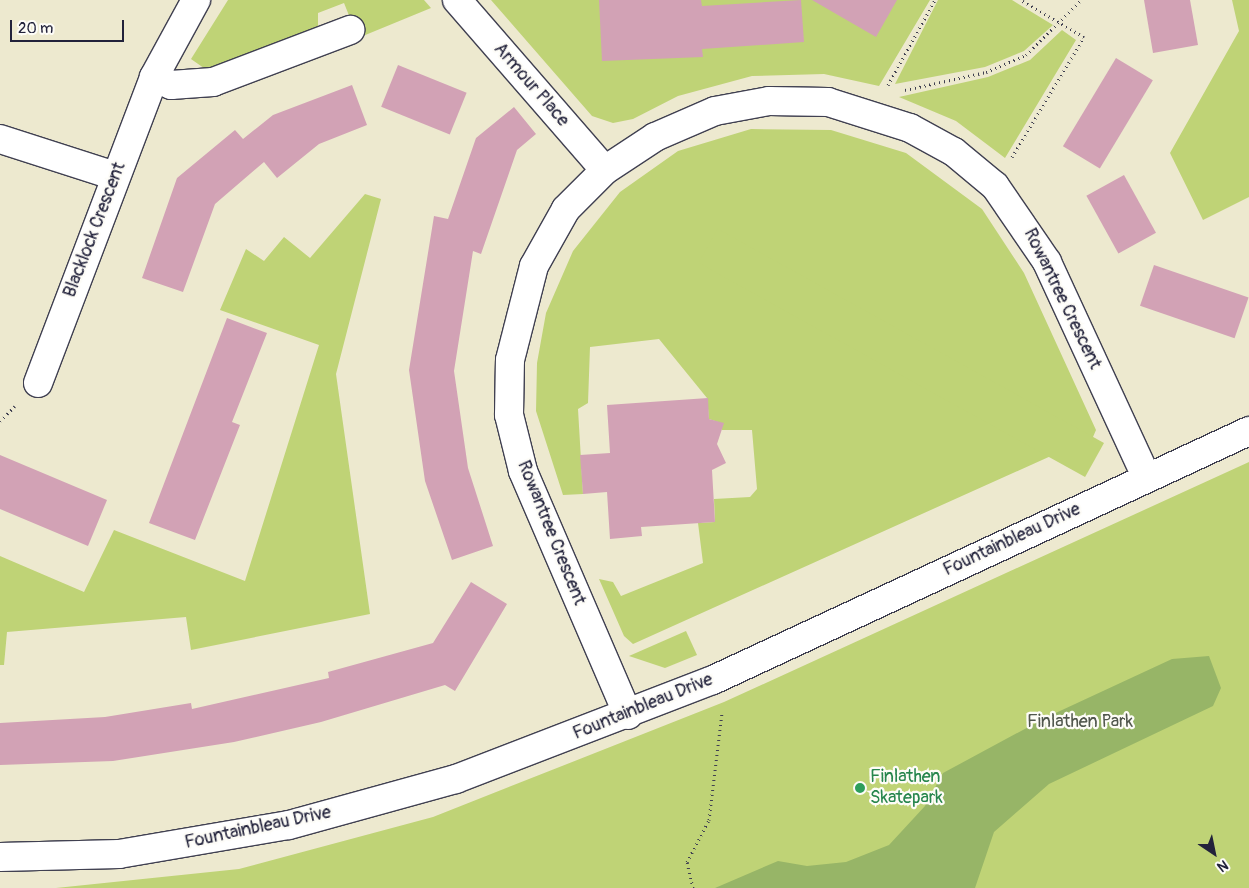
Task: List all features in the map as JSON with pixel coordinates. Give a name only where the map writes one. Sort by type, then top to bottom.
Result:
[{"type":"street","name":"Blacklock Crescent","points":[[38,383],[154,77],[196,0]]},
{"type":"street","name":"Armour Place","points":[[457,0],[605,170]]},
{"type":"street","points":[[154,77],[172,85],[213,82],[350,30]]},
{"type":"street","name":"Rowantree Crescent","points":[[628,715],[523,471],[509,415],[510,360],[534,266],[566,208],[605,170],[655,137],[715,111],[769,101],[828,102],[910,128],[954,152],[995,186],[1047,262],[1147,478]]},
{"type":"street","points":[[0,139],[115,176]]},
{"type":"street","name":"Fountainbleau Drive","points":[[0,857],[119,854],[289,826],[456,779],[628,715],[1249,431]]},
{"type":"path","points":[[883,95],[935,0]]},
{"type":"path","points":[[1011,160],[1084,37],[1021,0]]},
{"type":"path","points":[[902,91],[986,72],[1026,55],[1061,24],[1081,0]]},
{"type":"path","points":[[693,888],[687,862],[709,820],[724,702]]},
{"type":"green space","points":[[228,0],[424,0],[431,8],[358,38],[344,3],[318,13],[318,32],[211,73],[191,59]]},
{"type":"green space","points":[[491,0],[930,0],[879,86],[824,74],[752,76],[678,96],[633,119],[613,123],[592,116]]},
{"type":"green space","points":[[938,0],[1012,0],[1053,25],[1024,51],[985,67],[895,84]]},
{"type":"green space","points":[[1232,0],[1249,0],[1249,197],[1203,220],[1170,153],[1239,31]]},
{"type":"green space","points":[[1062,30],[1076,40],[1005,158],[956,121],[899,97],[988,77],[1030,60]]},
{"type":"green space","points":[[751,129],[831,130],[906,153],[982,209],[1024,273],[1096,430],[1093,437],[633,644],[624,636],[599,579],[613,582],[621,596],[703,563],[698,523],[715,522],[714,499],[750,497],[757,489],[752,430],[722,430],[718,422],[709,419],[707,398],[659,339],[590,347],[588,403],[578,409],[583,494],[563,495],[536,411],[537,363],[546,313],[573,251],[620,192],[678,151]]},
{"type":"green space","points":[[365,194],[381,199],[336,374],[370,614],[191,650],[186,617],[7,632],[4,665],[0,665],[0,556],[84,592],[114,530],[245,581],[319,345],[220,310],[246,249],[264,261],[284,237],[310,258]]},
{"type":"green space","points":[[717,229],[1104,443],[1085,477],[699,263]]},
{"type":"green space","name":"Finlathen Park","points":[[1249,462],[1249,888],[56,888],[239,869],[433,817],[724,702]]},
{"type":"green space","points":[[686,631],[697,655],[665,668],[629,656]]},
{"type":"green space","points":[[1209,656],[1221,688],[1213,706],[1049,784],[994,832],[975,888],[715,888],[778,861],[807,866],[846,862],[889,845],[925,806],[943,773],[1047,717],[1172,659]]},
{"type":"building","points":[[599,0],[701,0],[702,6],[801,0],[804,42],[702,49],[703,57],[602,61]]},
{"type":"building","points":[[812,0],[897,0],[876,37]]},
{"type":"building","points":[[1144,0],[1190,0],[1198,45],[1153,53]]},
{"type":"building","points":[[1116,58],[1153,80],[1100,168],[1063,146]]},
{"type":"building","points":[[398,65],[467,93],[450,134],[381,107]]},
{"type":"building","points":[[352,85],[367,125],[319,144],[277,178],[264,162],[215,204],[183,292],[142,278],[177,178],[235,130],[243,139],[273,115]]},
{"type":"building","points":[[514,107],[536,134],[517,150],[481,254],[473,251],[454,371],[468,468],[493,546],[452,560],[425,481],[409,370],[434,216],[448,219],[476,138]]},
{"type":"building","points":[[1124,175],[1156,233],[1118,254],[1086,196]]},
{"type":"building","points":[[1154,265],[1249,298],[1235,338],[1140,306]]},
{"type":"building","points":[[227,318],[267,333],[232,422],[240,425],[195,540],[149,523]]},
{"type":"building","points":[[708,398],[709,419],[724,423],[717,444],[726,463],[712,470],[715,522],[641,527],[642,536],[610,539],[607,492],[583,494],[580,455],[610,453],[607,405]]},
{"type":"building","points":[[0,455],[107,500],[88,546],[0,509]]},
{"type":"building","points":[[471,582],[507,604],[455,691],[445,685],[321,722],[234,742],[113,761],[0,765],[0,723],[105,717],[191,703],[192,709],[329,678],[328,672],[433,643]]},
{"type":"place","name":"Finlathen Skatepark","points":[[860,788]]}]
